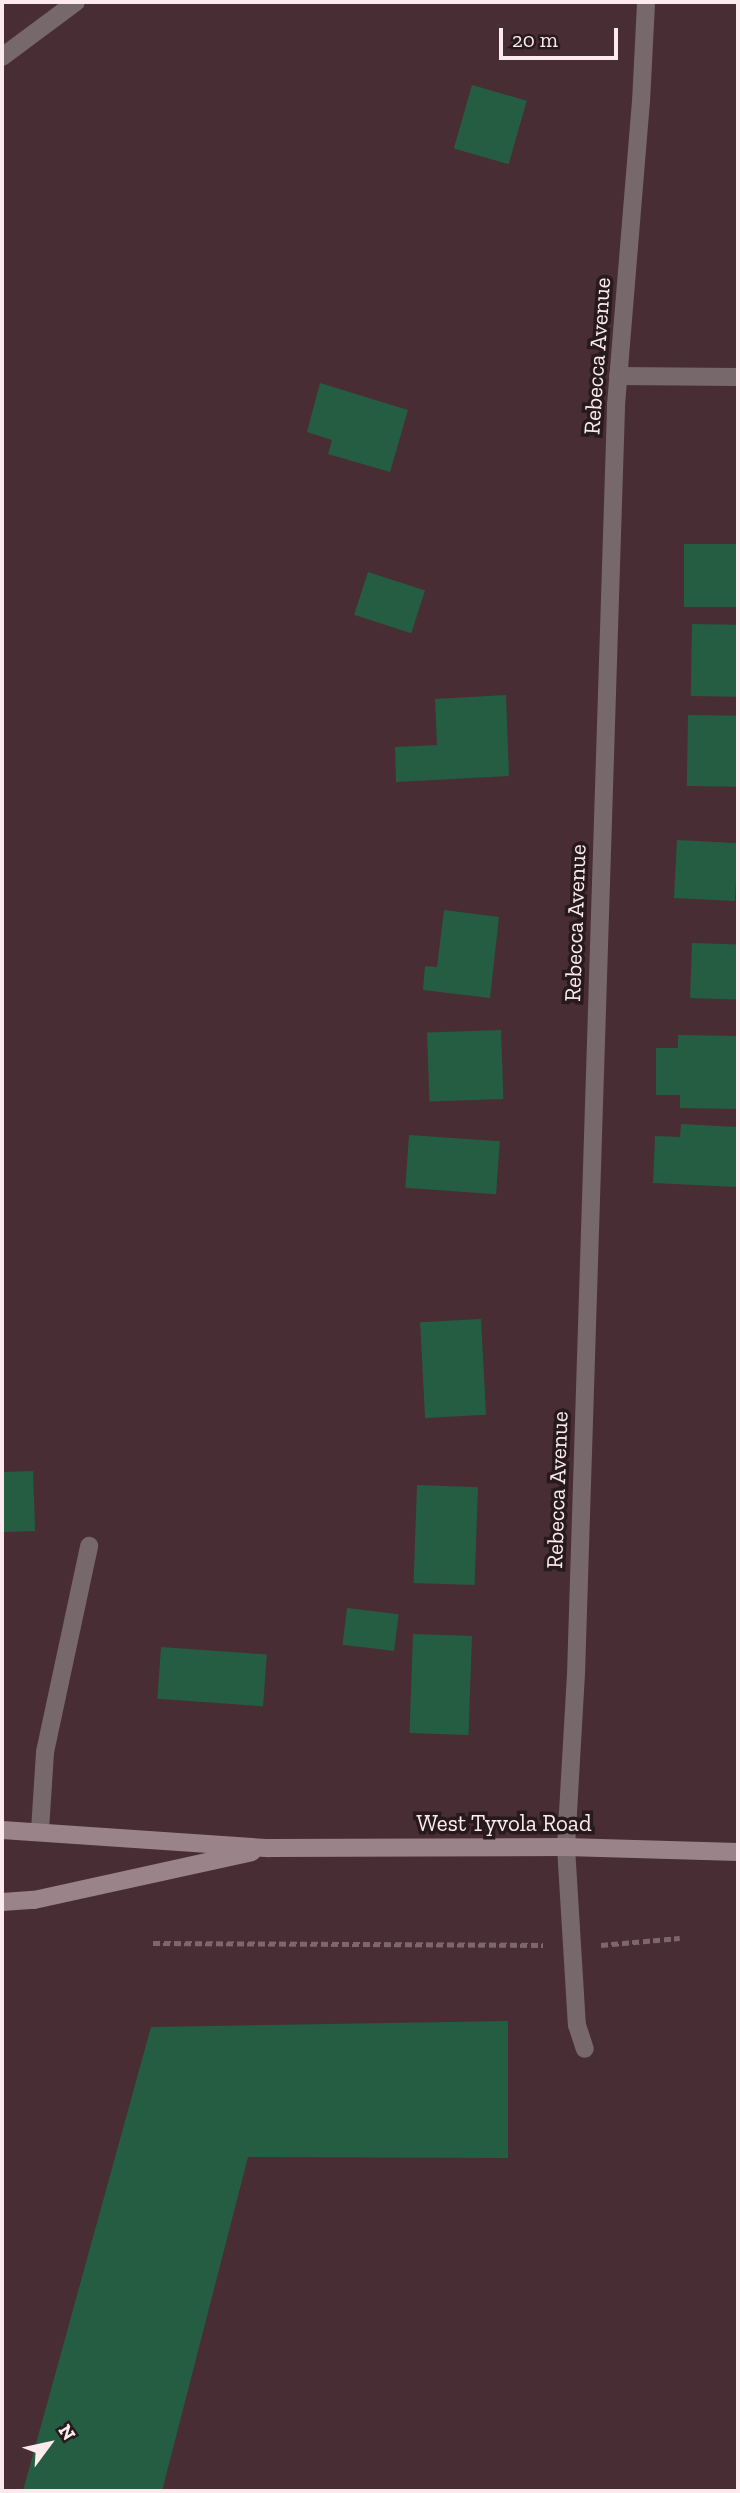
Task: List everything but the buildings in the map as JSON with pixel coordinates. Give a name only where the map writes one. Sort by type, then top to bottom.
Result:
[{"type":"main road","name":"West Tyvola Road","points":[[2,1830],[40,1830],[270,1848],[566,1847],[738,1852]]},
{"type":"main road","name":"West Tyvola Road","points":[[2,1902],[34,1900],[270,1848]]},
{"type":"street","points":[[2,57],[76,2]]},
{"type":"street","name":"Rebecca Avenue","points":[[585,2049],[577,2025],[566,1847],[576,1660],[618,376],[641,102],[646,2]]},
{"type":"street","points":[[618,376],[738,377]]},
{"type":"street","points":[[40,1830],[45,1752],[89,1546]]},
{"type":"path","points":[[606,1945],[680,1938]]},
{"type":"path","points":[[153,1944],[538,1945]]}]
